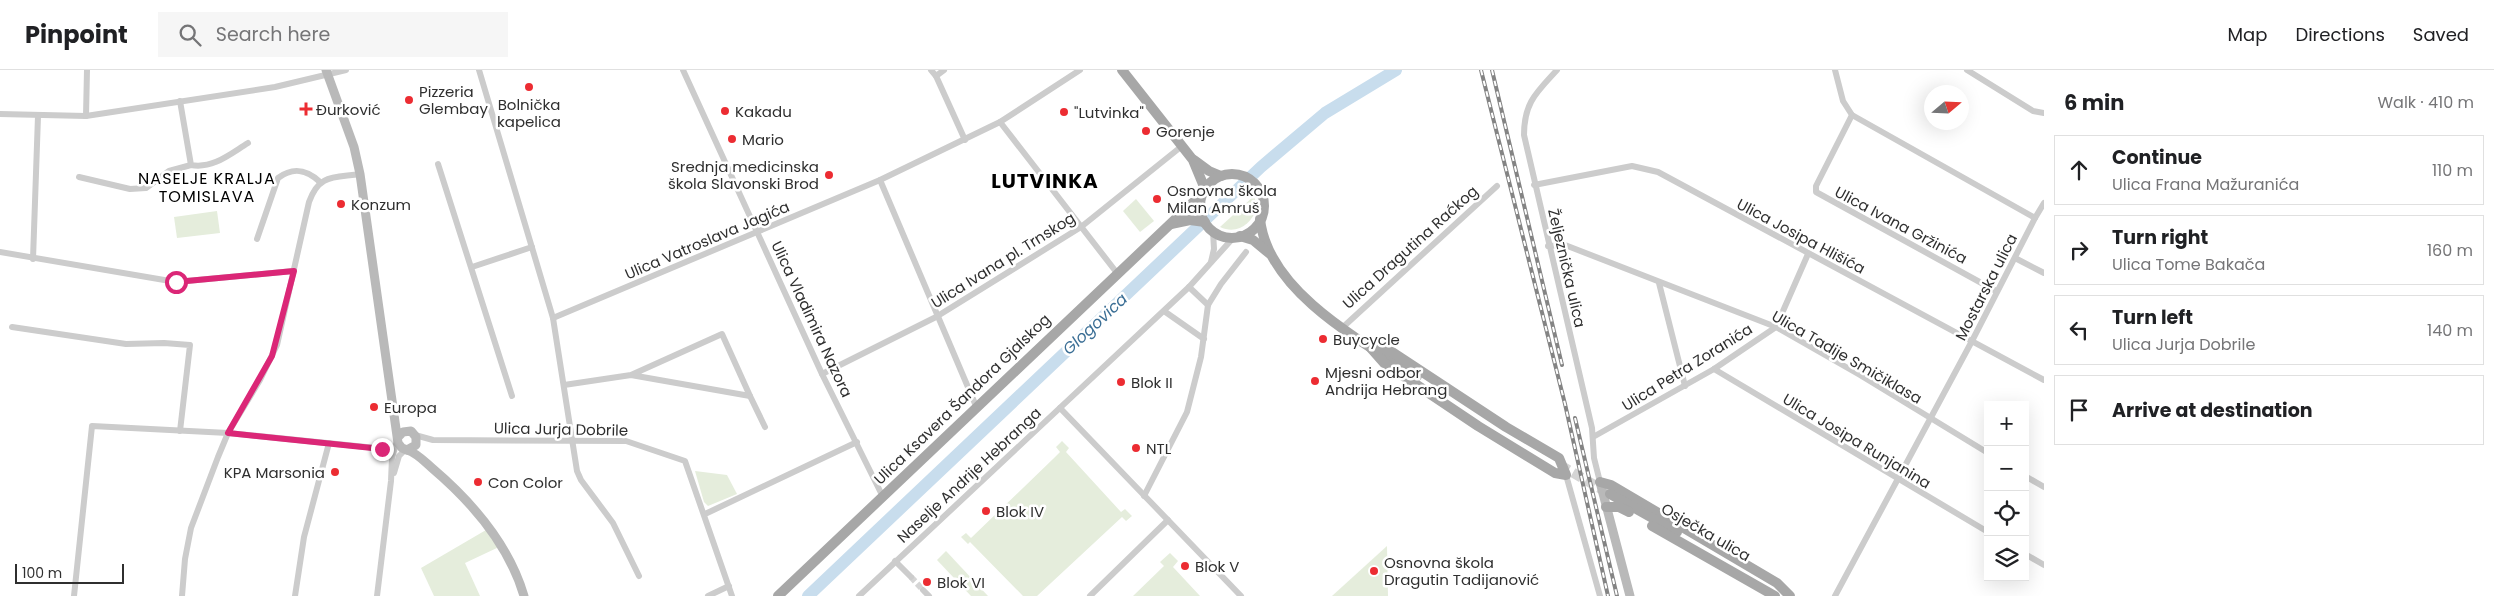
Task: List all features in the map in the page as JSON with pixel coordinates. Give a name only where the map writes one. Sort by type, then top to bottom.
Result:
[{"type":"main road","points":[[1122,70],[1193,160],[1208,171],[1221,176],[1239,175],[1256,186],[1263,206],[1260,219],[1252,230],[1237,237]]},
{"type":"main road","points":[[327,72],[354,147],[360,174],[391,383],[397,440],[400,446],[435,470]]},
{"type":"main road","points":[[1193,160],[1204,191],[1200,211],[1209,227]]},
{"type":"main road","points":[[1204,191],[1221,176]]},
{"type":"main road","name":"Ulica Ksavera Šandora Gjalskog","points":[[778,596],[1204,191]]},
{"type":"main road","points":[[1260,219],[1264,238],[1272,257]]},
{"type":"main road","points":[[1168,225],[1190,220],[1209,227],[1225,237],[1253,240],[1272,257],[1290,281],[1310,302],[1342,328],[1557,464]]},
{"type":"main road","points":[[1369,346],[1377,346],[1392,352],[1559,458],[1566,475]]},
{"type":"main road","points":[[1369,346],[1384,363],[1478,426],[1555,473],[1566,475]]},
{"type":"main road","points":[[391,383],[401,422],[412,433],[416,445],[435,470],[490,529],[514,566],[524,596]]},
{"type":"main road","points":[[397,440],[403,432],[412,433]]},
{"type":"main road","points":[[406,450],[416,445]]},
{"type":"main road","points":[[1630,596],[1600,482],[1611,485],[1777,583],[1789,596]]},
{"type":"main road","name":"Osječka ulica","points":[[1610,494],[1789,596]]},
{"type":"main road","points":[[1606,507],[1615,506],[1625,510],[1775,596]]},
{"type":"street","points":[[86,116],[87,70]]},
{"type":"street","points":[[0,114],[86,116],[275,87],[327,72],[346,70]]},
{"type":"street","points":[[479,70],[553,318],[574,462],[581,480],[624,540],[639,576]]},
{"type":"street","name":"Ulica Vladimira Nazora","points":[[683,70],[822,374],[883,496]]},
{"type":"street","points":[[931,70],[936,76],[966,140]]},
{"type":"street","points":[[936,76],[944,70]]},
{"type":"street","name":"Ulica Vatroslava Jagića","points":[[553,318],[880,180],[966,140],[1000,122],[1080,70]]},
{"type":"street","name":"Željeznička ulica","points":[[1558,70],[1531,99],[1524,121],[1524,135],[1593,437],[1594,458],[1600,482]]},
{"type":"street","points":[[1835,70],[1843,101],[1852,115],[2035,218],[2044,216]]},
{"type":"street","points":[[1967,70],[2033,111],[2044,113]]},
{"type":"street","points":[[180,101],[191,165]]},
{"type":"street","name":"Ulica Ivana Gržinića","points":[[1852,115],[1816,186],[1816,192],[1996,291]]},
{"type":"street","points":[[33,259],[38,116]]},
{"type":"street","points":[[1000,122],[1117,273]]},
{"type":"street","points":[[79,177],[130,189],[146,188],[169,171],[191,165],[202,167],[213,164],[248,143]]},
{"type":"street","name":"Ulica Ivana pl. Trnskog","points":[[822,374],[936,317],[1081,227],[1182,146]]},
{"type":"street","points":[[438,164],[512,396]]},
{"type":"street","name":"Ulica Josipa Hlišića","points":[[1534,184],[1619,168],[1644,167],[1658,172],[2044,380]]},
{"type":"street","points":[[257,239],[278,178],[290,170],[296,170],[306,172],[320,182]]},
{"type":"street","points":[[182,596],[191,528],[228,433],[272,356],[294,271],[309,202],[315,186],[320,182],[360,174]]},
{"type":"street","points":[[880,180],[936,317],[976,406]]},
{"type":"street","name":"Ulica Dragutina Raćkog","points":[[1342,328],[1497,186]]},
{"type":"street","name":"Mostarska ulica","points":[[1834,596],[1972,341],[1996,291],[2044,203]]},
{"type":"street","points":[[1209,227],[1214,249],[1210,264]]},
{"type":"street","name":"Naselje Andrije Hebranga","points":[[860,596],[895,561],[1189,287],[1237,237]]},
{"type":"street","name":"Ulica Tadije Smičiklasa","points":[[1548,246],[1565,244],[1659,283],[1776,327],[1860,375],[1984,451]]},
{"type":"street","points":[[472,267],[532,247]]},
{"type":"street","points":[[0,252],[176,282],[294,271]]},
{"type":"street","points":[[1144,496],[1186,412],[1204,339],[1208,305],[1221,284],[1246,252]]},
{"type":"street","name":"Ulica Petra Zoranića","points":[[1593,437],[1714,369],[1776,327],[1808,254]]},
{"type":"street","points":[[2015,258],[2044,273]]},
{"type":"street","points":[[1659,283],[1685,386]]},
{"type":"street","points":[[1189,287],[1208,305]]},
{"type":"street","points":[[1164,310],[1204,339]]},
{"type":"street","points":[[12,327],[126,344],[164,343],[190,345],[180,431]]},
{"type":"street","points":[[564,385],[631,375],[722,334],[765,428]]},
{"type":"street","name":"Ulica Josipa Runjanina","points":[[1714,369],[1984,530]]},
{"type":"street","points":[[631,375],[750,396]]},
{"type":"street","name":"Naselje Andrije Hebranga","points":[[1060,408],[1241,596]]},
{"type":"street","points":[[74,596],[92,426],[228,433],[382,449],[397,440]]},
{"type":"street","name":"Ulica Jurja Dobrile","points":[[412,433],[433,440]]},
{"type":"street","points":[[377,596],[392,458],[397,440]]},
{"type":"street","name":"Ulica Jurja Dobrile","points":[[416,445],[433,440],[626,441],[685,461],[705,514]]},
{"type":"street","points":[[732,596],[705,514],[856,442]]},
{"type":"street","points":[[295,596],[304,537],[329,443]]},
{"type":"street","points":[[391,481],[399,456],[406,450]]},
{"type":"street","points":[[1566,475],[1600,596]]},
{"type":"street","points":[[2029,478],[2044,487]]},
{"type":"street","points":[[1090,596],[1168,520]]},
{"type":"street","points":[[2029,556],[2044,565]]},
{"type":"street","name":"Naselje Andrije Hebranga","points":[[895,561],[911,577]]},
{"type":"street","points":[[708,596],[729,586]]},
{"type":"street","points":[[923,590],[929,596]]},
{"type":"green space","points":[[1254,196],[1257,207],[1248,223],[1232,230],[1220,227]]},
{"type":"green space","points":[[1136,199],[1154,221],[1140,232],[1123,211]]},
{"type":"green space","points":[[217,211],[220,233],[177,238],[174,217]]},
{"type":"green space","points":[[1062,441],[1069,448],[1066,452],[1121,512],[1125,509],[1132,516],[1126,521],[1122,517],[1037,596],[1023,596],[970,542],[968,544],[961,537],[966,533],[971,538],[1060,452],[1056,447]]},
{"type":"green space","points":[[695,471],[727,475],[737,494],[708,506],[704,502]]},
{"type":"green space","points":[[486,530],[499,547],[465,563],[480,596],[434,596],[421,568]]},
{"type":"green space","name":"Osnovna škola Dragutin Tadijanović","points":[[1387,546],[1388,596],[1332,596]]},
{"type":"green space","points":[[946,551],[988,596],[971,596],[937,560]]},
{"type":"green space","points":[[1170,553],[1178,561],[1173,567],[1200,596],[1133,596],[1164,566],[1160,562]]},
{"type":"waterway","name":"Glogovica","points":[[808,596],[1261,167],[1325,113],[1396,70]]},
{"type":"tunnel","points":[[1560,465],[1608,493]]},
{"type":"tunnel","points":[[911,577],[923,590]]},
{"type":"railway","points":[[1481,70],[1565,404],[1608,596]]},
{"type":"railway","points":[[1492,70],[1562,365]]},
{"type":"railway","points":[[1575,418],[1617,596]]},
{"type":"place","name":"Bolnička kapelica","points":[[529,87]]},
{"type":"place","name":"Pizzeria Glembay","points":[[409,100]]},
{"type":"place","name":"Đurković","points":[[306,109]]},
{"type":"place","name":"Kakadu","points":[[725,111]]},
{"type":"place","name":"\"Lutvinka\"","points":[[1064,112]]},
{"type":"place","name":"Gorenje","points":[[1146,131]]},
{"type":"place","name":"Mario","points":[[732,139]]},
{"type":"place","name":"Srednja medicinska škola Slavonski Brod","points":[[829,175]]},
{"type":"place","name":"Osnovna škola Milan Amruš","points":[[1157,199]]},
{"type":"place","name":"Konzum","points":[[341,204]]},
{"type":"place","name":"Buycycle","points":[[1323,339]]},
{"type":"place","name":"Mjesni odbor Andrija Hebrang","points":[[1315,381]]},
{"type":"place","name":"Blok II","points":[[1121,382]]},
{"type":"place","name":"Europa","points":[[374,407]]},
{"type":"place","name":"NTL","points":[[1136,448]]},
{"type":"place","name":"KPA Marsonia","points":[[335,472]]},
{"type":"place","name":"Con Color","points":[[478,482]]},
{"type":"place","name":"Blok IV","points":[[986,511]]},
{"type":"place","name":"Blok V","points":[[1185,566]]},
{"type":"place","name":"Osnovna škola Dragutin Tadijanović","points":[[1374,571]]},
{"type":"place","name":"Blok VI","points":[[927,582]]},
{"type":"district","name":"LUTVINKA","points":[[1045,181]]},
{"type":"district","name":"NASELJE KRALJA TOMISLAVA","points":[[207,187]]},
{"type":"route","points":[[176,282],[294,271],[277,345],[260,380],[228,433],[382,449]]}]
